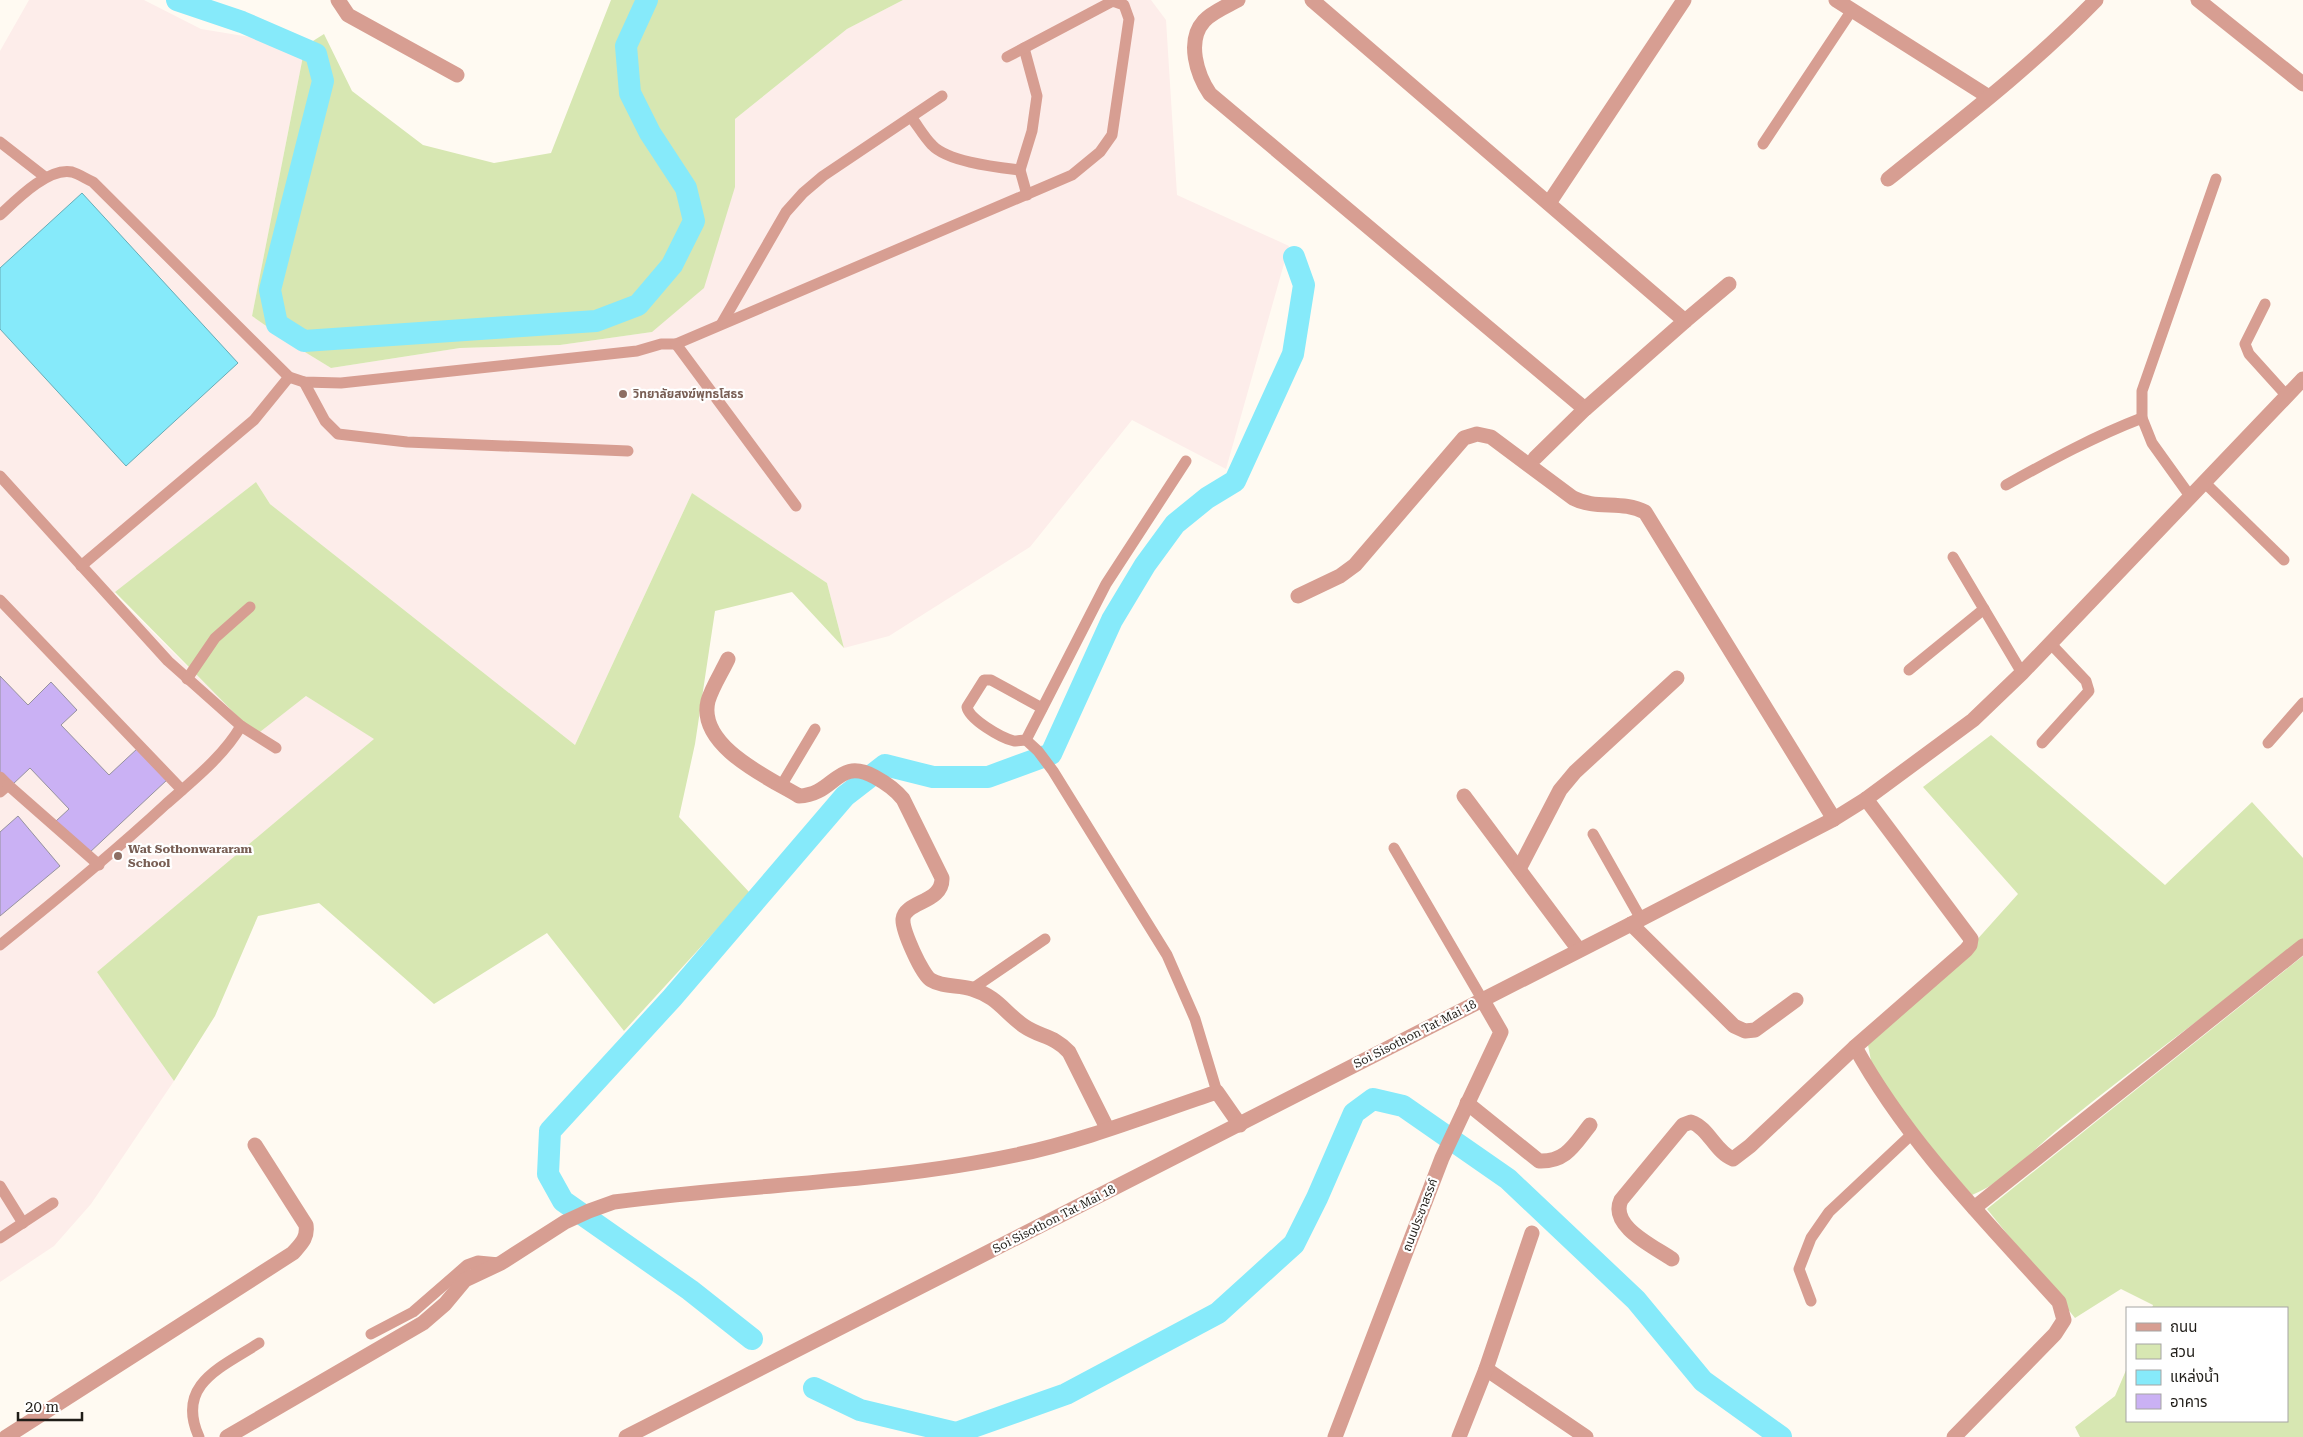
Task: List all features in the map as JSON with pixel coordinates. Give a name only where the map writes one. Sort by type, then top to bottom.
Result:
[{"type":"street","points":[[338,0],[348,15],[457,75]]},
{"type":"street","points":[[1238,0],[1205,20],[1196,34],[1195,49],[1201,80],[1210,94],[1585,409]]},
{"type":"street","points":[[1312,0],[1685,321]]},
{"type":"street","points":[[1549,203],[1684,0]]},
{"type":"street","points":[[1836,0],[1989,97]]},
{"type":"street","points":[[1888,179],[1989,97],[2073,23],[2096,0]]},
{"type":"street","points":[[2198,0],[2303,84]]},
{"type":"street","points":[[1535,458],[1585,409],[1729,284]]},
{"type":"street","name":"Soi Sisothon Tat Mai 18","points":[[626,1437],[1240,1125],[1834,819],[1866,799],[1972,720],[2022,673],[2303,379]]},
{"type":"street","points":[[1298,596],[1340,576],[1355,564],[1464,438],[1477,434],[1491,437],[1573,498],[1585,504],[1635,507],[1645,512],[1834,819]]},
{"type":"street","points":[[728,658],[708,700],[710,724],[714,733],[737,759],[799,796],[809,796],[851,770],[867,772],[884,782],[903,799],[942,878],[942,886],[938,892],[906,912],[903,918],[904,928],[924,975],[940,984],[972,989],[997,1000],[1024,1026],[1060,1042],[1069,1052],[1107,1128]]},
{"type":"street","points":[[1519,869],[1560,790],[1576,772],[1677,678]]},
{"type":"street","points":[[1464,796],[1579,950]]},
{"type":"street","points":[[1672,1259],[1624,1226],[1618,1207],[1621,1200],[1683,1125],[1691,1122],[1698,1124],[1726,1156],[1734,1159],[1970,945],[1971,939],[1866,799]]},
{"type":"street","points":[[1636,921],[1734,1026],[1745,1031],[1755,1030],[1796,1000]]},
{"type":"street","points":[[1974,1208],[2303,946]]},
{"type":"street","name":"ถนนประชาสรรค์","points":[[1335,1437],[1442,1158],[1501,1032],[1482,999]]},
{"type":"street","points":[[1856,1047],[1877,1087],[1911,1135],[2059,1302],[2064,1320],[2055,1334],[1954,1437]]},
{"type":"street","points":[[227,1437],[423,1323],[445,1304],[465,1280],[501,1263],[565,1222],[614,1202],[889,1174],[1015,1155],[1057,1145],[1217,1092],[1240,1125]]},
{"type":"street","points":[[1464,1109],[1538,1161],[1553,1162],[1568,1152],[1590,1125]]},
{"type":"street","points":[[6,1437],[293,1253],[303,1242],[307,1234],[306,1225],[255,1145]]},
{"type":"street","points":[[1459,1437],[1486,1369],[1532,1233]]},
{"type":"street","points":[[1486,1369],[1586,1437]]},
{"type":"lane","points":[[0,215],[20,195],[44,177],[70,172],[93,182],[289,377],[304,382],[341,383],[637,351],[661,344],[676,344],[1026,195],[1072,175],[1100,152],[1112,135],[1129,19],[1124,4],[1113,1],[1007,57]]},
{"type":"lane","points":[[1763,144],[1852,10]]},
{"type":"lane","points":[[1024,48],[1037,96],[1032,131],[1020,170],[1026,195]]},
{"type":"lane","points":[[722,323],[786,212],[803,193],[823,176],[942,96]]},
{"type":"lane","points":[[911,117],[932,145],[942,153],[986,165],[1020,170]]},
{"type":"lane","points":[[0,142],[44,177]]},
{"type":"lane","points":[[2190,496],[2152,443],[2142,418],[2142,391],[2216,179]]},
{"type":"lane","points":[[2265,304],[2245,344],[2249,354],[2287,396]]},
{"type":"lane","points":[[676,344],[796,506]]},
{"type":"lane","points":[[81,566],[254,420],[289,377]]},
{"type":"lane","points":[[304,382],[321,414],[338,434],[408,442],[628,451]]},
{"type":"lane","points":[[2006,484],[2069,450],[2115,428],[2142,418]]},
{"type":"lane","points":[[1026,740],[1106,584],[1186,461]]},
{"type":"lane","points":[[0,476],[168,662],[241,726],[276,748]]},
{"type":"lane","points":[[2204,482],[2284,560]]},
{"type":"lane","points":[[1952,557],[2022,673]]},
{"type":"lane","points":[[0,600],[182,790]]},
{"type":"lane","points":[[187,678],[215,638],[250,606]]},
{"type":"lane","points":[[1909,670],[1984,609]]},
{"type":"lane","points":[[2042,743],[2089,692],[2086,681],[2050,644]]},
{"type":"lane","points":[[1042,708],[991,680],[984,680],[967,707],[971,715],[1000,734],[1016,741],[1026,740],[1038,751],[1054,772],[1167,955],[1194,1019],[1217,1092]]},
{"type":"lane","points":[[2268,744],[2303,703]]},
{"type":"lane","points":[[0,945],[99,865],[210,765],[234,738],[241,726]]},
{"type":"lane","points":[[781,786],[815,729]]},
{"type":"lane","points":[[3,784],[99,865]]},
{"type":"lane","points":[[1594,834],[1636,921]]},
{"type":"lane","points":[[1394,848],[1482,999]]},
{"type":"lane","points":[[972,989],[1045,939]]},
{"type":"lane","points":[[1811,1301],[1799,1270],[1811,1238],[1829,1212],[1911,1135]]},
{"type":"lane","points":[[0,1186],[23,1223]]},
{"type":"lane","points":[[0,1238],[53,1203]]},
{"type":"lane","points":[[371,1334],[413,1312],[467,1265],[478,1261],[501,1263]]},
{"type":"lane","points":[[198,1437],[192,1418],[192,1404],[196,1390],[205,1378],[259,1343]]},
{"type":"shaded area","name":"วิทยาลัยสงฆ์พุทธโสธร","points":[[29,0],[144,0],[201,29],[305,46],[252,316],[331,368],[460,348],[560,345],[652,332],[735,187],[735,119],[847,29],[903,0],[1151,0],[1166,20],[1177,195],[1289,246],[1226,469],[1132,420],[1030,547],[889,636],[844,648],[827,583],[692,493],[575,745],[270,504],[256,482],[114,594],[256,734],[306,696],[375,739],[98,972],[174,1081],[91,1204],[54,1246],[0,1282],[0,51]]},
{"type":"green space","points":[[611,0],[903,0],[847,29],[735,119],[735,187],[704,288],[652,332],[560,345],[460,348],[331,368],[252,316],[305,46],[324,34],[352,91],[423,145],[494,163],[551,153]]},
{"type":"green space","points":[[256,482],[270,504],[575,745],[692,493],[827,583],[844,648],[792,592],[715,611],[695,744],[679,817],[750,893],[624,1031],[547,933],[434,1004],[319,903],[258,916],[215,1016],[174,1081],[97,972],[374,739],[306,696],[256,735],[115,592]]},
{"type":"green space","points":[[1991,735],[2165,885],[2252,802],[2303,858],[2303,944],[2211,1010],[2121,1079],[2062,1126],[1997,1182],[1972,1195],[1924,1141],[1872,1066],[1868,1045],[1948,972],[2018,894],[1923,787]]},
{"type":"green space","points":[[2303,956],[2303,1437],[2080,1437],[2075,1427],[2115,1396],[2126,1370],[2126,1422],[2288,1422],[2288,1307],[2152,1307],[2153,1305],[2121,1289],[2075,1318],[1987,1209]]},
{"type":"water","points":[[82,193],[238,363],[126,466],[0,329],[0,268]]},
{"type":"building","points":[[0,676],[28,705],[51,682],[77,710],[61,725],[109,775],[138,748],[168,779],[88,854],[56,821],[69,809],[30,768],[12,785],[0,773]]},
{"type":"building","points":[[18,816],[60,866],[0,916],[0,832]]},
{"type":"waterway","points":[[177,0],[242,22],[316,54],[323,81],[270,290],[277,324],[304,341],[596,321],[638,305],[672,265],[694,221],[686,188],[650,133],[630,93],[626,46],[647,0]]},
{"type":"waterway","points":[[752,1339],[690,1290],[563,1201],[548,1174],[550,1131],[672,998],[845,796],[885,765],[933,777],[988,777],[1051,754],[1112,620],[1145,565],[1175,524],[1207,498],[1235,481],[1293,354],[1304,285],[1294,257]]},
{"type":"waterway","points":[[814,1388],[860,1410],[956,1433],[1066,1394],[1218,1313],[1294,1244],[1317,1198],[1354,1113],[1373,1099],[1403,1106],[1508,1179],[1636,1300],[1703,1381],[1781,1437]]},
{"type":"place","name":"วิทยาลัยสงฆ์พุทธโสธร","points":[[623,394]]},
{"type":"place","name":"Wat Sothonwararam School","points":[[118,856]]}]
